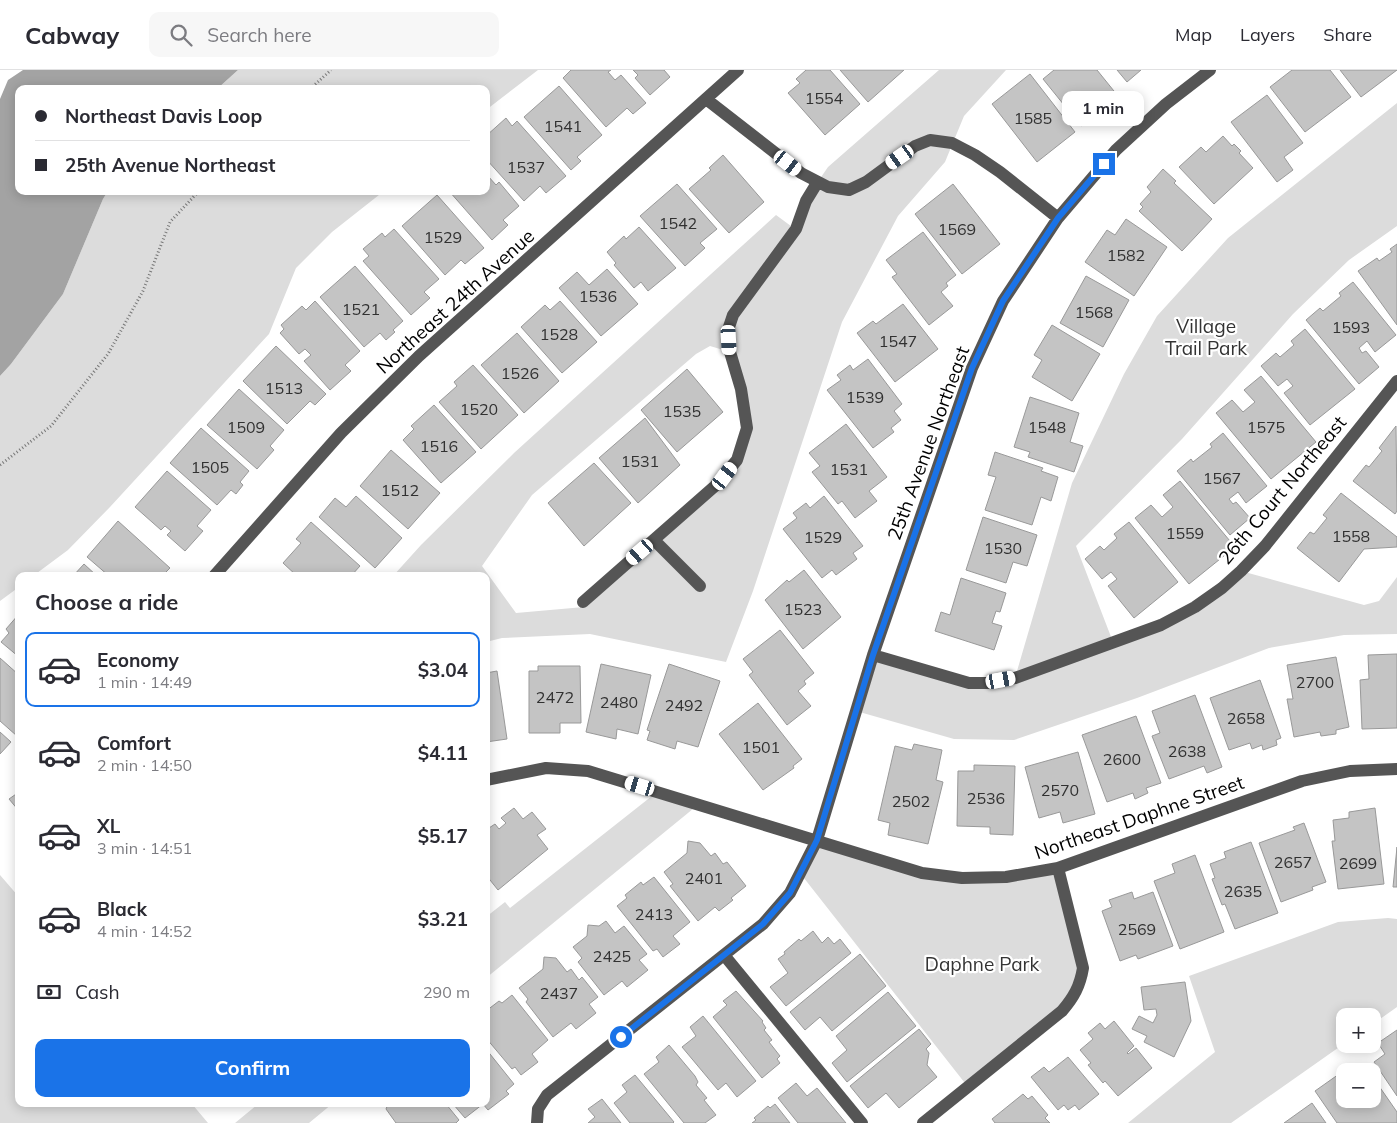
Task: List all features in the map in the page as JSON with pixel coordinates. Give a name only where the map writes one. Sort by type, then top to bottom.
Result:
[{"type":"street","name":"Northeast 24th Avenue","points":[[218,572],[341,433],[374,400],[420,356],[738,70]]},
{"type":"street","name":"25th Avenue Northeast","points":[[537,1123],[538,1109],[547,1095],[763,924],[790,893],[817,840],[873,655],[972,368],[1003,301],[1058,218],[1116,150],[1166,104],[1210,70]]},
{"type":"street","points":[[706,99],[801,173],[828,187],[849,190],[866,182],[915,146],[930,140],[952,143],[975,156],[1000,172],[1058,218]]},
{"type":"street","points":[[583,602],[715,486],[737,460],[747,428],[741,389],[730,352],[729,328],[733,315],[796,229],[806,201],[818,183]]},
{"type":"street","name":"26th Court Northeast","points":[[873,655],[969,683],[987,683],[1015,678],[1161,625],[1202,602],[1241,571],[1264,546],[1397,381]]},
{"type":"street","points":[[654,540],[700,586]]},
{"type":"street","name":"Northeast Daphne Street","points":[[490,779],[546,768],[588,771],[922,873],[962,878],[1006,878],[1058,868],[1302,781],[1350,771],[1397,769]]},
{"type":"street","points":[[923,1123],[1062,1011],[1075,997],[1081,982],[1083,968],[1058,868]]},
{"type":"street","points":[[724,956],[862,1123]]},
{"type":"path","points":[[314,85],[331,70]]},
{"type":"path","points":[[0,465],[51,426],[108,354],[143,291],[170,222],[195,195]]},
{"type":"green space","points":[[238,70],[538,70],[490,107],[490,85],[221,85]]},
{"type":"green space","points":[[939,70],[1006,70],[964,116],[945,162],[898,216],[842,322],[753,591],[726,662],[590,634],[502,638],[490,641],[490,577],[516,613],[584,607],[725,476],[747,428],[730,352],[710,346],[696,354],[532,495],[482,566],[486,572],[397,572],[421,545],[514,453],[776,215],[795,229],[817,183],[828,167]]},
{"type":"green space","name":"Village Trail Park","points":[[1397,103],[1397,226],[1349,260],[1293,314],[1182,439],[1076,546],[1113,642],[1161,625],[1241,571],[1364,605],[1379,601],[1397,577],[1397,634],[1344,635],[1269,648],[1137,698],[1014,740],[954,739],[856,711],[873,655],[969,683],[1015,678],[1072,483],[1124,374],[1157,316],[1228,238]]},
{"type":"green space","points":[[106,195],[379,195],[332,232],[296,268],[269,334],[110,507],[68,550],[38,572],[15,572],[15,590],[0,601],[0,376],[63,294]]},
{"type":"green space","points":[[657,792],[699,804],[490,975],[490,914],[505,902],[510,908]]},
{"type":"green space","name":"Daphne Park","points":[[817,840],[963,878],[1058,868],[1083,968],[1075,997],[968,1087],[800,873]]},
{"type":"green space","points":[[0,875],[15,892],[15,1107],[195,1107],[208,1123],[0,1123]]},
{"type":"green space","points":[[1397,919],[1397,1007],[1381,1018],[1381,1008],[1336,1008],[1336,1049],[1231,1123],[1128,1123],[1215,1052],[1189,976],[1338,922]]},
{"type":"green space","points":[[254,1107],[328,1107],[309,1123],[235,1123]]},
{"type":"shaded area","points":[[23,70],[238,70],[221,85],[15,85],[15,195],[106,195],[63,294],[0,376],[0,99],[8,80]]},
{"type":"building","points":[[571,70],[611,70],[608,72],[615,80],[621,75],[646,103],[633,114],[627,108],[606,127],[563,78]]},
{"type":"building","points":[[633,70],[664,70],[670,77],[650,95],[635,78],[638,75]]},
{"type":"building","points":[[806,70],[830,70],[860,104],[825,135],[788,93],[800,83],[796,79]]},
{"type":"building","points":[[840,70],[904,70],[868,102]]},
{"type":"building","points":[[1054,70],[1097,70],[1118,96],[1081,126],[1043,79]]},
{"type":"building","points":[[1117,70],[1141,70],[1127,82]]},
{"type":"building","points":[[1292,70],[1330,70],[1351,97],[1305,132],[1270,87]]},
{"type":"building","points":[[1340,70],[1397,70],[1361,97]]},
{"type":"building","points":[[1030,74],[1075,132],[1037,162],[992,104]]},
{"type":"building","points":[[559,86],[602,135],[577,157],[581,161],[571,170],[524,117]]},
{"type":"building","points":[[1267,95],[1303,143],[1284,157],[1293,170],[1277,182],[1231,122]]},
{"type":"building","points":[[506,118],[512,126],[517,121],[566,176],[546,193],[540,186],[524,201],[490,163],[490,132]]},
{"type":"building","points":[[1223,136],[1232,146],[1234,144],[1241,151],[1239,153],[1253,168],[1214,204],[1179,167],[1201,147],[1206,152]]},
{"type":"building","points":[[723,155],[764,202],[729,233],[689,189],[711,170],[709,168]]},
{"type":"building","points":[[1163,169],[1176,181],[1174,183],[1212,219],[1182,251],[1139,211],[1143,207],[1140,204],[1151,192],[1147,187]]},
{"type":"building","points":[[490,178],[496,185],[499,182],[519,206],[503,220],[508,225],[492,240],[453,195],[490,195]]},
{"type":"building","points":[[677,184],[717,229],[700,243],[705,248],[685,266],[640,216]]},
{"type":"building","points":[[953,184],[1000,244],[962,274],[915,214]]},
{"type":"building","points":[[437,195],[484,248],[465,264],[461,260],[445,275],[402,226]]},
{"type":"building","points":[[1126,219],[1167,247],[1134,296],[1085,262],[1107,230],[1115,235]]},
{"type":"building","points":[[639,227],[676,268],[648,291],[641,282],[634,288],[614,265],[616,263],[607,252],[624,236],[626,239]]},
{"type":"building","points":[[394,229],[439,279],[424,292],[430,298],[411,315],[363,261],[369,256],[363,249],[382,233],[385,237]]},
{"type":"building","points":[[923,232],[956,275],[946,283],[948,286],[941,292],[953,306],[929,325],[892,277],[897,274],[886,260]]},
{"type":"building","points":[[1397,244],[1397,325],[1358,271],[1377,258],[1379,261],[1392,252],[1390,249]]},
{"type":"building","points":[[355,266],[403,321],[386,340],[380,333],[364,347],[320,297]]},
{"type":"building","points":[[607,269],[638,304],[601,336],[559,288],[577,272],[589,285]]},
{"type":"building","points":[[1086,276],[1129,300],[1103,347],[1060,323]]},
{"type":"building","points":[[1353,282],[1396,335],[1375,352],[1367,341],[1359,348],[1362,353],[1366,351],[1379,367],[1359,384],[1306,320],[1320,308],[1323,311],[1341,296],[1339,293]]},
{"type":"building","points":[[315,301],[360,351],[345,365],[351,371],[330,390],[304,361],[311,355],[305,349],[299,354],[280,333],[284,329],[281,325],[302,306],[306,310]]},
{"type":"building","points":[[560,301],[597,342],[562,373],[521,327],[545,305],[550,310]]},
{"type":"building","points":[[903,304],[938,349],[895,382],[857,333],[873,321],[876,324]]},
{"type":"building","points":[[1052,325],[1100,354],[1072,401],[1032,377],[1042,360],[1034,355]]},
{"type":"building","points":[[1305,329],[1355,389],[1310,425],[1284,393],[1293,386],[1287,379],[1278,386],[1261,366],[1276,353],[1280,357],[1294,345],[1291,341]]},
{"type":"building","points":[[517,333],[559,381],[524,413],[481,365]]},
{"type":"building","points":[[276,346],[326,394],[315,405],[310,401],[287,424],[243,381]]},
{"type":"building","points":[[868,359],[902,404],[894,411],[901,420],[891,428],[894,432],[873,448],[827,390],[841,380],[837,375],[850,365],[853,370]]},
{"type":"building","points":[[473,365],[518,415],[481,449],[439,402],[457,386],[454,382]]},
{"type":"building","points":[[687,369],[723,412],[677,452],[641,410]]},
{"type":"building","points":[[1261,376],[1316,442],[1271,479],[1216,413],[1232,400],[1243,412],[1255,402],[1244,390]]},
{"type":"building","points":[[239,389],[284,430],[270,446],[274,450],[257,469],[207,425]]},
{"type":"building","points":[[1030,397],[1079,413],[1070,442],[1083,446],[1074,472],[1028,457],[1030,452],[1014,447]]},
{"type":"building","points":[[434,405],[476,452],[441,483],[403,440],[414,429],[411,426]]},
{"type":"building","points":[[645,418],[680,465],[638,503],[599,458]]},
{"type":"building","points":[[846,424],[887,477],[869,491],[877,501],[855,518],[842,501],[838,504],[812,472],[820,466],[809,453]]},
{"type":"building","points":[[1396,426],[1397,511],[1395,514],[1353,481],[1366,465],[1369,467],[1382,451],[1379,448]]},
{"type":"building","points":[[201,428],[249,471],[240,482],[243,485],[236,494],[231,490],[217,505],[170,463]]},
{"type":"building","points":[[1223,433],[1267,486],[1246,503],[1238,492],[1229,499],[1233,504],[1236,502],[1250,518],[1230,535],[1177,471],[1191,459],[1193,462],[1212,447],[1210,444]]},
{"type":"building","points":[[391,450],[440,493],[408,529],[360,486]]},
{"type":"building","points":[[995,452],[1043,468],[1041,471],[1058,477],[1051,501],[1041,497],[1032,525],[985,510],[996,477],[988,475]]},
{"type":"building","points":[[594,463],[631,503],[584,546],[548,503]]},
{"type":"building","points":[[167,471],[211,510],[197,526],[203,531],[185,551],[167,535],[171,531],[165,526],[161,530],[135,507]]},
{"type":"building","points":[[1180,481],[1235,547],[1189,584],[1135,518],[1151,505],[1162,517],[1173,507],[1163,495]]},
{"type":"building","points":[[1341,493],[1397,537],[1397,547],[1364,549],[1339,582],[1297,548],[1310,532],[1314,534],[1327,518],[1323,515]]},
{"type":"building","points":[[356,496],[402,538],[375,568],[319,517],[335,498],[346,507]]},
{"type":"building","points":[[824,496],[863,546],[853,553],[857,559],[836,575],[832,570],[822,578],[783,529],[797,518],[793,513],[806,503],[810,508]]},
{"type":"building","points":[[983,517],[1037,535],[1027,566],[1013,562],[1006,583],[966,570]]},
{"type":"building","points":[[118,521],[170,568],[166,572],[104,572],[87,557]]},
{"type":"building","points":[[311,522],[360,566],[355,572],[293,572],[283,563],[301,543],[296,539]]},
{"type":"building","points":[[1129,522],[1178,582],[1134,618],[1108,586],[1117,579],[1111,572],[1102,579],[1085,559],[1100,546],[1104,550],[1117,538],[1114,534]]},
{"type":"building","points":[[84,564],[93,572],[77,572]]},
{"type":"building","points":[[804,570],[841,617],[803,649],[765,600],[787,580],[789,582]]},
{"type":"building","points":[[961,578],[1006,593],[1000,612],[996,611],[992,623],[1002,626],[994,650],[935,631],[941,612],[950,615]]},
{"type":"building","points":[[15,619],[15,654],[1,642],[9,633],[6,629]]},
{"type":"building","points":[[780,630],[814,673],[804,681],[806,684],[798,691],[811,706],[787,725],[749,675],[753,672],[743,659]]},
{"type":"building","points":[[1397,654],[1397,728],[1362,729],[1360,680],[1369,679],[1368,655]]},
{"type":"building","points":[[1336,657],[1349,727],[1336,730],[1336,734],[1321,736],[1320,732],[1294,737],[1287,699],[1293,699],[1287,665]]},
{"type":"building","points":[[0,658],[15,671],[15,734],[0,721]]},
{"type":"building","points":[[601,664],[651,675],[638,734],[617,729],[616,739],[586,732]]},
{"type":"building","points":[[669,664],[720,681],[698,747],[677,741],[675,749],[647,740],[650,731],[647,730]]},
{"type":"building","points":[[538,666],[580,666],[581,723],[560,723],[560,733],[529,733],[529,671],[538,671]]},
{"type":"building","points":[[497,671],[507,739],[490,741],[490,672]]},
{"type":"building","points":[[1260,680],[1281,738],[1276,740],[1277,745],[1263,750],[1262,745],[1252,749],[1250,743],[1229,750],[1210,698]]},
{"type":"building","points":[[1195,695],[1222,767],[1207,773],[1204,766],[1169,779],[1152,736],[1160,733],[1152,711]]},
{"type":"building","points":[[758,703],[802,759],[793,766],[794,768],[763,790],[719,734]]},
{"type":"building","points":[[1136,716],[1161,783],[1146,788],[1148,793],[1135,799],[1133,793],[1107,802],[1082,735]]},
{"type":"building","points":[[0,732],[11,742],[0,754]]},
{"type":"building","points":[[914,744],[942,750],[936,780],[943,782],[928,844],[888,835],[890,823],[878,820],[895,746],[912,750]]},
{"type":"building","points":[[1078,752],[1095,814],[1063,823],[1060,812],[1039,818],[1025,767]]},
{"type":"building","points":[[974,765],[1015,766],[1013,835],[990,834],[990,827],[957,826],[958,771],[974,771]]},
{"type":"building","points":[[15,795],[15,806],[9,799]]},
{"type":"building","points":[[514,808],[523,819],[532,812],[546,829],[537,835],[548,849],[498,890],[490,880],[490,827],[495,824],[499,829],[506,823],[501,818]]},
{"type":"building","points":[[1375,808],[1384,884],[1338,889],[1332,841],[1335,841],[1333,820],[1349,818],[1349,812]]},
{"type":"building","points":[[1304,823],[1326,882],[1312,887],[1313,890],[1281,902],[1259,843],[1295,830],[1293,827]]},
{"type":"building","points":[[688,841],[700,843],[711,856],[715,853],[723,864],[727,862],[746,886],[719,911],[715,907],[698,921],[670,886],[673,884],[664,872],[687,853]]},
{"type":"building","points":[[1251,842],[1278,913],[1235,929],[1225,904],[1222,905],[1212,879],[1215,878],[1210,864],[1226,858],[1224,852]]},
{"type":"building","points":[[1397,847],[1397,887],[1393,887]]},
{"type":"building","points":[[1195,855],[1224,932],[1180,949],[1154,881],[1175,873],[1172,864]]},
{"type":"building","points":[[654,877],[690,922],[673,936],[680,944],[663,957],[657,949],[653,951],[617,906],[627,898],[625,895],[641,882],[643,885]]},
{"type":"building","points":[[1132,892],[1134,899],[1153,892],[1173,946],[1138,959],[1136,955],[1120,961],[1102,911],[1112,907],[1109,900]]},
{"type":"building","points":[[606,921],[615,933],[624,926],[647,954],[639,960],[648,970],[627,987],[622,981],[604,995],[578,962],[582,958],[573,947],[587,936],[588,925],[599,926]]},
{"type":"building","points":[[813,931],[822,943],[828,937],[834,944],[840,939],[851,953],[786,1006],[770,987],[788,973],[778,959],[799,939],[801,941]]},
{"type":"building","points":[[860,954],[886,986],[832,1031],[820,1017],[805,1030],[790,1012]]},
{"type":"building","points":[[544,957],[556,958],[567,972],[571,969],[579,980],[582,977],[598,997],[589,1004],[596,1013],[576,1029],[571,1023],[553,1037],[526,1002],[528,999],[519,988],[543,969]]},
{"type":"building","points":[[1185,982],[1191,1021],[1174,1057],[1144,1042],[1147,1036],[1132,1029],[1139,1016],[1153,1023],[1157,1015],[1156,1009],[1144,1010],[1141,987]]},
{"type":"building","points":[[736,991],[763,1021],[766,1028],[764,1030],[772,1040],[769,1042],[780,1056],[777,1059],[780,1063],[762,1078],[713,1017],[727,1005],[723,1001]]},
{"type":"building","points":[[888,992],[916,1026],[847,1082],[832,1063],[847,1050],[836,1036]]},
{"type":"building","points":[[512,995],[548,1040],[532,1054],[538,1062],[521,1075],[515,1067],[512,1069],[490,1043],[490,1008],[499,1001],[502,1003]]},
{"type":"building","points":[[703,1016],[756,1081],[737,1097],[726,1083],[718,1090],[682,1047],[696,1036],[690,1027]]},
{"type":"building","points":[[1114,1021],[1134,1046],[1127,1053],[1136,1048],[1152,1068],[1118,1096],[1105,1081],[1103,1083],[1088,1065],[1091,1063],[1080,1050],[1093,1039],[1088,1033],[1100,1023],[1105,1029]]},
{"type":"building","points":[[919,1029],[931,1044],[926,1049],[929,1053],[927,1065],[937,1077],[899,1108],[886,1093],[868,1108],[850,1086]]},
{"type":"building","points":[[1397,1030],[1397,1096],[1381,1072],[1381,1063],[1374,1062],[1385,1054],[1381,1048],[1381,1041]]},
{"type":"building","points":[[669,1045],[695,1076],[698,1082],[696,1085],[707,1098],[704,1100],[716,1115],[705,1123],[684,1123],[644,1074],[659,1062],[656,1057]]},
{"type":"building","points":[[490,1054],[514,1084],[506,1091],[509,1094],[488,1110],[486,1107],[490,1107]]},
{"type":"building","points":[[1068,1057],[1099,1094],[1079,1110],[1075,1105],[1068,1110],[1064,1105],[1058,1110],[1031,1077],[1044,1067],[1049,1072]]},
{"type":"building","points":[[635,1075],[673,1123],[630,1123],[614,1103],[627,1092],[622,1085]]},
{"type":"building","points":[[1336,1076],[1336,1108],[1381,1108],[1381,1089],[1397,1112],[1397,1123],[1337,1123],[1315,1091]]},
{"type":"building","points":[[796,1083],[807,1096],[817,1088],[846,1123],[798,1123],[778,1098]]},
{"type":"building","points":[[1023,1094],[1028,1099],[1032,1096],[1048,1115],[1045,1118],[1050,1123],[995,1123],[992,1119]]},
{"type":"building","points":[[602,1099],[621,1123],[588,1123],[595,1117],[588,1109]]},
{"type":"building","points":[[1312,1103],[1326,1123],[1284,1123]]},
{"type":"building","points":[[775,1104],[790,1123],[752,1123],[756,1120],[754,1118],[768,1106],[770,1108]]},
{"type":"building","points":[[387,1107],[448,1107],[459,1120],[456,1123],[396,1123],[386,1109]]},
{"type":"building","points":[[456,1107],[479,1107],[465,1118]]},
{"type":"route","points":[[621,1037],[763,924],[790,893],[817,840],[873,655],[972,368],[987,333],[1003,301],[1058,218],[1104,164]]}]
